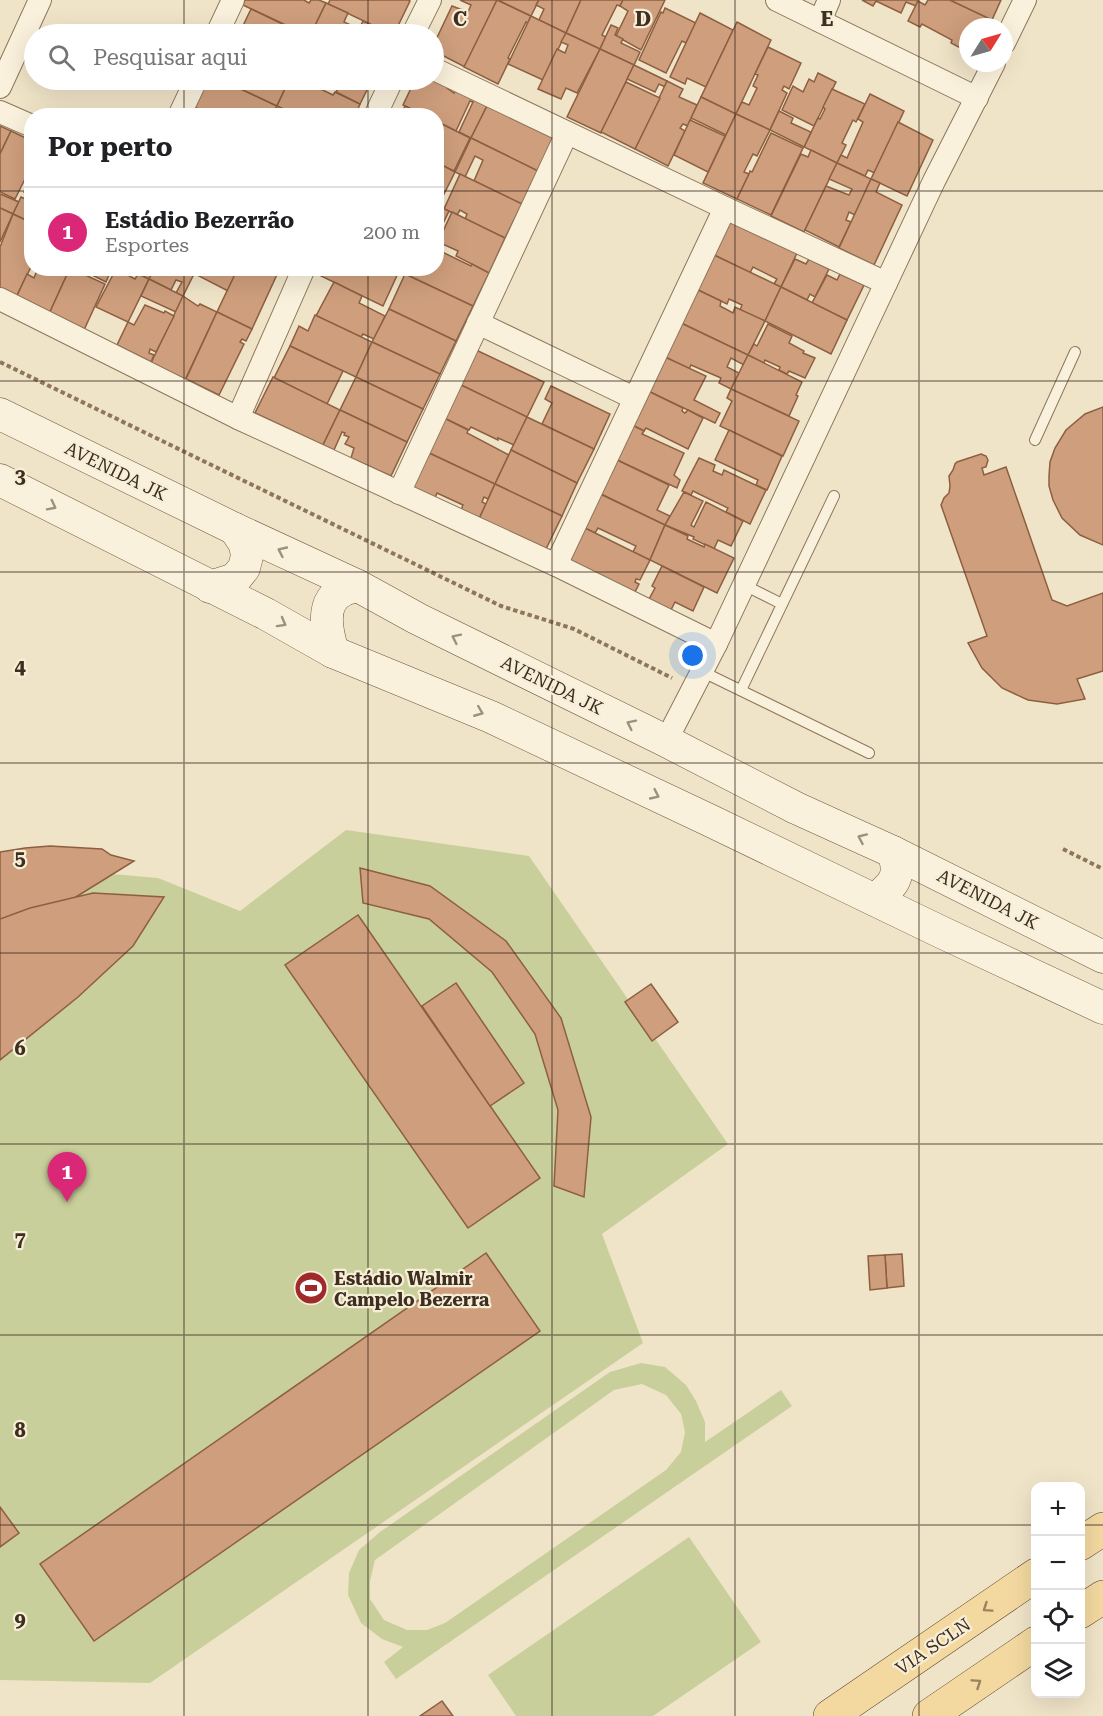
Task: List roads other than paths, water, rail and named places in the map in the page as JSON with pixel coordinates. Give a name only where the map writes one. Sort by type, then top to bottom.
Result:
[{"type":"main road","name":"AVENIDA JK","points":[[0,414],[235,529],[358,586],[418,619],[796,808],[962,885],[1103,957]]},
{"type":"main road","points":[[0,480],[266,614],[333,652],[490,717],[1103,1008]]},
{"type":"main road","points":[[210,587],[235,579],[244,568],[247,556],[245,544],[235,529]]},
{"type":"main road","points":[[333,652],[326,621],[329,605],[342,590],[358,586]]},
{"type":"main road","points":[[875,900],[889,888],[897,872],[898,866],[893,852]]},
{"type":"main road","points":[[941,932],[939,909],[952,889],[962,885]]},
{"type":"main road","points":[[1085,1541],[1103,1529]]},
{"type":"main road","name":"VIA SCLN","points":[[830,1716],[1031,1578]]},
{"type":"main road","points":[[1085,1609],[1103,1597]]},
{"type":"main road","points":[[929,1716],[1034,1644]]},
{"type":"street","points":[[29,24],[40,0]]},
{"type":"street","points":[[418,24],[430,0]]},
{"type":"street","points":[[777,0],[977,98]]},
{"type":"street","points":[[820,21],[829,0]]},
{"type":"street","points":[[1013,25],[1025,0]]},
{"type":"street","points":[[220,24],[226,2]]},
{"type":"street","points":[[0,87],[24,35]]},
{"type":"street","points":[[666,741],[716,644],[934,181],[990,72]]},
{"type":"street","points":[[444,74],[886,283]]},
{"type":"street","points":[[183,108],[191,90]]},
{"type":"street","points":[[379,108],[387,90]]},
{"type":"street","points":[[0,112],[24,122]]},
{"type":"street","points":[[399,493],[567,133]]},
{"type":"street","points":[[556,564],[725,208]]},
{"type":"street","points":[[238,418],[300,276]]},
{"type":"street","points":[[0,299],[238,418],[556,564],[716,644]]},
{"type":"street","points":[[478,323],[634,399]]},
{"type":"lane","points":[[1035,440],[1075,352]]},
{"type":"lane","points":[[741,690],[834,496]]},
{"type":"lane","points":[[744,585],[782,604]]},
{"type":"lane","points":[[698,680],[741,690],[869,753]]},
{"type":"place","name":"Estádio Bezerrão","points":[[67,1202]]},
{"type":"place","name":"Estádio Walmir Campelo Bezerra","points":[[311,1288]]}]
